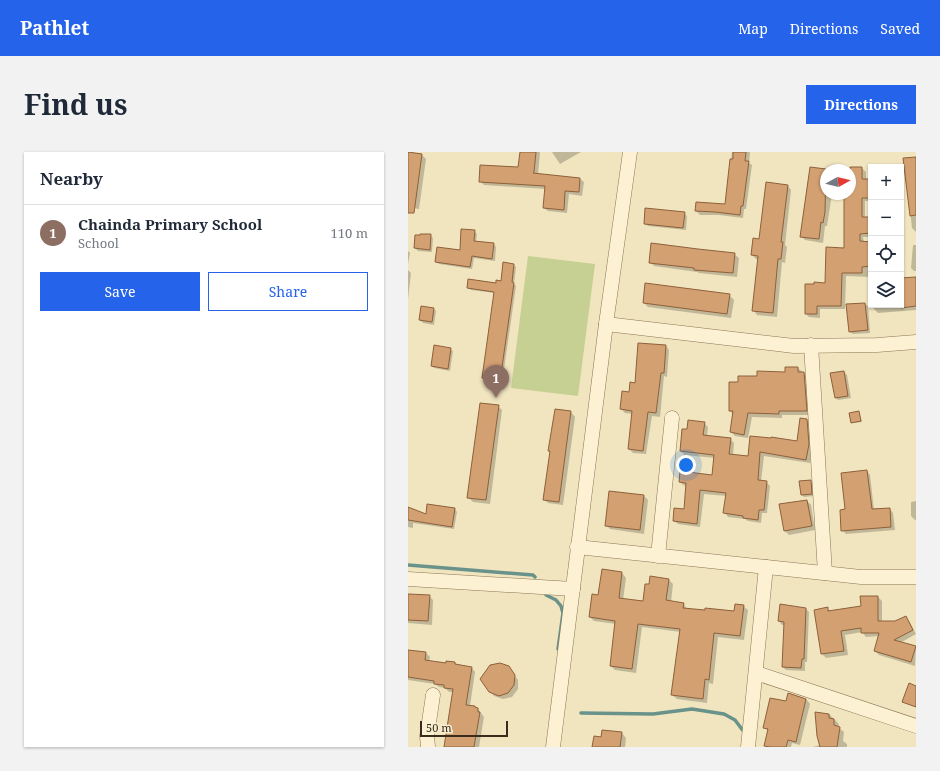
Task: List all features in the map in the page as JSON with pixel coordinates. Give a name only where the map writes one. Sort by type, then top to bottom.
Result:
[{"type":"street","points":[[553,747],[606,324],[630,152]]},
{"type":"street","points":[[606,324],[794,346],[877,345],[916,342]]},
{"type":"street","points":[[811,346],[825,574]]},
{"type":"street","points":[[658,556],[672,418]]},
{"type":"street","points":[[578,547],[825,574],[861,577],[916,577]]},
{"type":"street","points":[[748,747],[766,567]]},
{"type":"street","points":[[408,579],[573,588]]},
{"type":"street","points":[[756,672],[916,726]]},
{"type":"street","points":[[428,747],[427,736],[433,695]]},
{"type":"green space","points":[[528,256],[595,264],[578,396],[511,388]]},
{"type":"building","points":[[408,152],[422,154],[414,213],[408,213]]},
{"type":"building","points":[[520,152],[536,152],[533,173],[580,178],[579,192],[565,191],[564,210],[543,208],[545,186],[479,182],[480,165],[518,167]]},
{"type":"building","points":[[733,152],[746,152],[745,161],[749,161],[743,206],[741,206],[740,215],[695,211],[696,202],[725,204],[730,159],[733,159]]},
{"type":"building","points":[[916,157],[916,215],[910,216],[903,158]]},
{"type":"building","points":[[810,167],[820,168],[820,200],[825,200],[825,212],[823,223],[821,222],[819,239],[800,237]]},
{"type":"building","points":[[856,167],[862,167],[862,179],[868,179],[868,198],[862,198],[862,217],[868,217],[868,233],[860,234],[860,241],[868,242],[868,266],[862,267],[862,273],[842,273],[841,306],[817,306],[817,314],[805,314],[805,284],[814,284],[814,282],[825,283],[826,247],[844,248],[844,200],[856,200]]},
{"type":"building","points":[[766,182],[788,185],[781,242],[783,242],[781,259],[778,259],[773,313],[752,311],[758,256],[751,255],[753,238],[759,239]]},
{"type":"building","points":[[645,208],[685,212],[683,228],[644,224]]},
{"type":"building","points":[[461,229],[475,230],[474,241],[494,243],[492,259],[472,256],[470,267],[435,262],[437,247],[460,250]]},
{"type":"building","points":[[431,234],[430,250],[414,248],[415,235]]},
{"type":"building","points":[[651,243],[735,253],[733,273],[694,270],[694,268],[649,263]]},
{"type":"building","points":[[503,262],[514,264],[512,282],[514,283],[500,381],[482,378],[494,292],[467,288],[468,279],[496,283],[496,280],[501,281]]},
{"type":"building","points":[[916,277],[916,306],[904,308],[904,278]]},
{"type":"building","points":[[645,283],[730,294],[727,314],[643,303]]},
{"type":"building","points":[[865,303],[868,330],[849,332],[846,304]]},
{"type":"building","points":[[421,306],[434,308],[432,322],[419,320]]},
{"type":"building","points":[[638,343],[666,345],[664,373],[661,373],[656,413],[648,412],[643,451],[628,449],[632,411],[620,409],[622,391],[629,392],[630,382],[635,383]]},
{"type":"building","points":[[434,345],[451,348],[448,369],[431,366]]},
{"type":"building","points":[[785,367],[798,367],[798,372],[804,372],[807,411],[779,411],[779,414],[748,413],[744,435],[730,432],[733,411],[729,411],[729,382],[738,382],[738,376],[757,376],[757,371],[785,372]]},
{"type":"building","points":[[844,371],[848,396],[835,398],[830,373]]},
{"type":"building","points":[[480,403],[499,405],[486,500],[467,498]]},
{"type":"building","points":[[555,409],[571,411],[559,502],[543,500],[550,451],[548,451]]},
{"type":"building","points":[[859,411],[861,421],[851,423],[849,413]]},
{"type":"building","points":[[800,418],[807,419],[809,444],[806,460],[760,452],[758,480],[767,481],[764,510],[759,510],[758,520],[723,513],[726,493],[700,490],[697,524],[673,521],[674,508],[684,509],[686,483],[679,482],[680,471],[712,475],[714,455],[680,451],[682,429],[687,429],[688,420],[705,422],[703,435],[731,438],[729,454],[748,456],[750,436],[771,437],[797,441]]},
{"type":"building","points":[[867,470],[872,509],[890,508],[891,527],[841,531],[840,510],[845,509],[841,473]]},
{"type":"building","points":[[811,480],[812,494],[801,495],[799,481]]},
{"type":"building","points":[[609,491],[644,495],[640,530],[605,526]]},
{"type":"building","points":[[807,500],[812,526],[784,531],[779,504]]},
{"type":"building","points":[[427,504],[455,508],[452,527],[408,520],[408,507],[426,514]]},
{"type":"building","points":[[602,569],[622,572],[619,598],[643,601],[645,584],[649,584],[650,576],[669,579],[666,600],[684,603],[683,608],[705,610],[705,608],[734,611],[735,604],[744,605],[740,636],[714,633],[709,680],[705,679],[703,699],[671,695],[680,629],[638,624],[632,669],[610,666],[615,621],[589,617],[592,594],[598,595]]},
{"type":"building","points":[[408,594],[430,595],[428,621],[408,620]]},
{"type":"building","points":[[860,596],[878,596],[878,621],[895,621],[906,616],[913,630],[894,640],[916,646],[911,662],[874,651],[879,633],[861,633],[861,628],[841,631],[844,651],[821,654],[814,610],[828,607],[828,611],[861,606]]},
{"type":"building","points":[[780,604],[806,608],[804,659],[802,659],[801,668],[782,667],[784,622],[778,621]]},
{"type":"building","points":[[408,650],[426,652],[425,660],[446,663],[446,661],[455,662],[455,664],[472,667],[466,705],[475,706],[478,708],[478,712],[480,712],[474,747],[444,747],[453,689],[444,688],[444,685],[434,684],[434,681],[408,677]]},
{"type":"building","points":[[500,663],[509,666],[515,675],[514,685],[508,693],[499,696],[489,692],[480,679],[490,665]]},
{"type":"building","points":[[909,683],[916,686],[916,707],[902,702]]},
{"type":"building","points":[[788,693],[806,699],[796,742],[788,740],[786,747],[764,746],[768,729],[763,728],[770,698],[786,701]]},
{"type":"building","points":[[815,712],[829,714],[829,718],[834,719],[834,725],[840,727],[837,747],[820,747],[817,736]]},
{"type":"building","points":[[602,730],[622,732],[620,747],[592,747],[594,736],[601,737]]},
{"type":"waterway","points":[[408,565],[533,575],[535,577]]},
{"type":"waterway","points":[[546,595],[556,600],[561,606],[563,613],[558,649]]},
{"type":"waterway","points":[[581,713],[653,714],[692,709],[724,714],[735,720],[744,732]]},
{"type":"place","name":"Chainda Primary School","points":[[496,398]]}]
